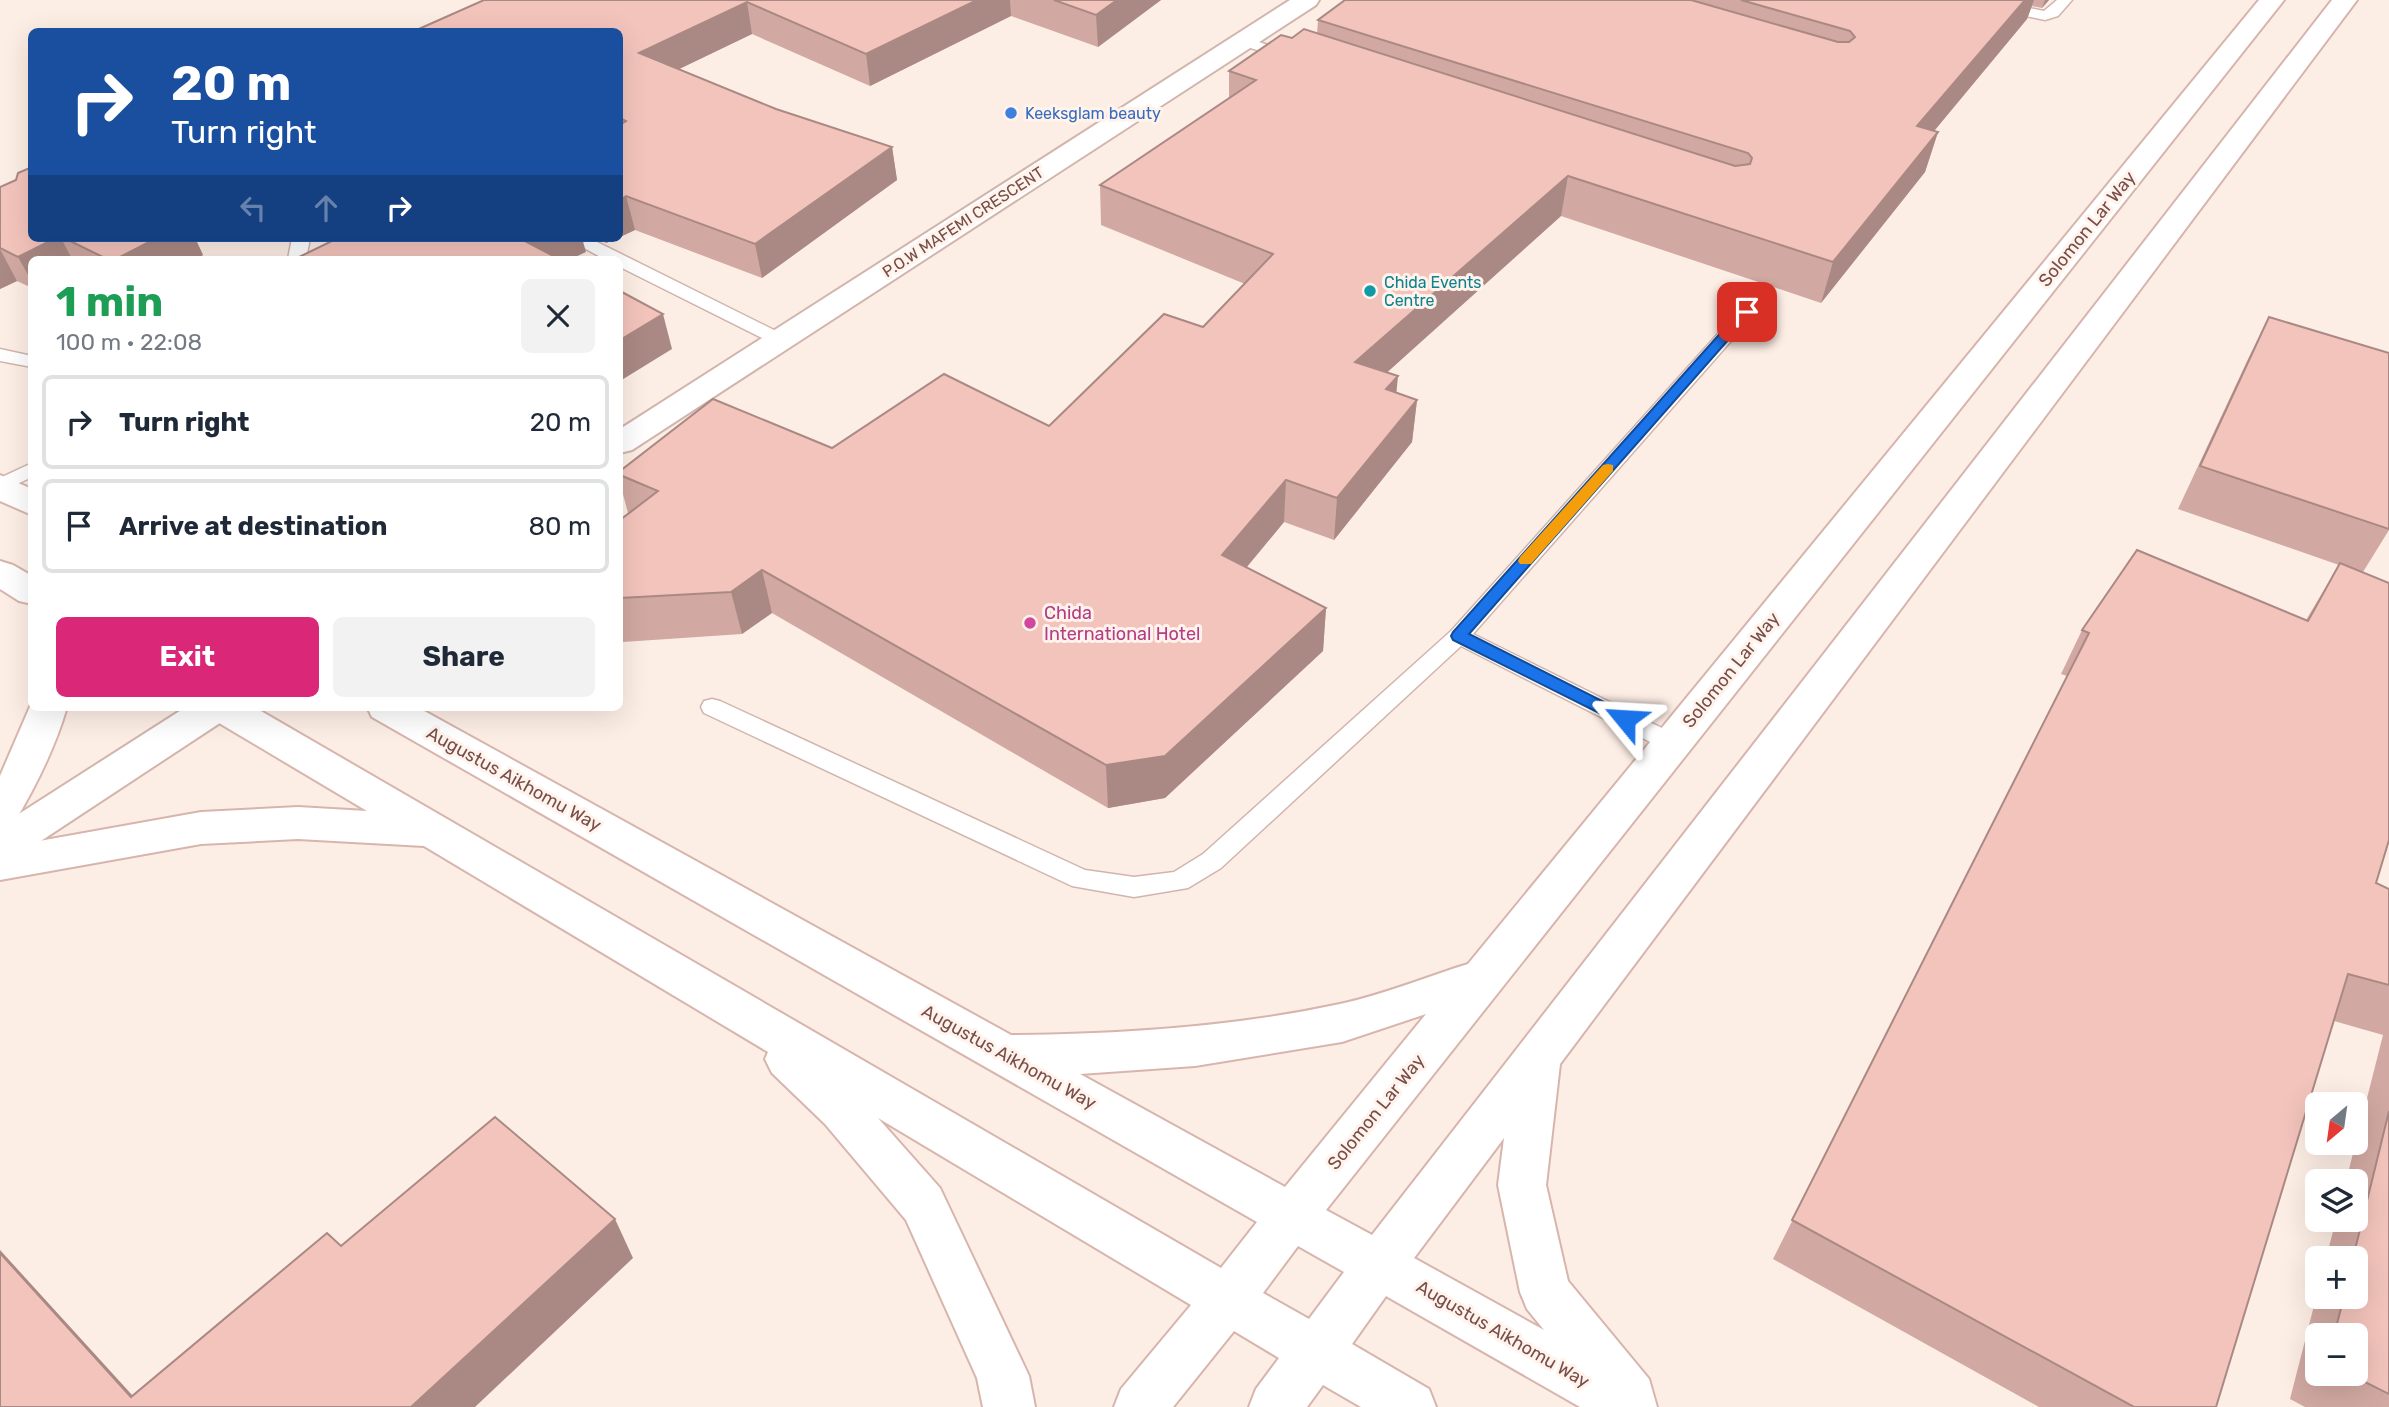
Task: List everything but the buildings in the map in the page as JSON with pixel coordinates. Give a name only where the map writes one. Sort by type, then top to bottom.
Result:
[{"type":"street","name":"Solomon Lar Way","points":[[1140,1407],[2272,0]]},
{"type":"street","points":[[1275,1407],[1538,1056],[2345,0]]},
{"type":"street","name":"P.O.W MAFEMI CRESCENT","points":[[623,441],[1243,41],[1299,1]]},
{"type":"street","points":[[0,486],[28,502]]},
{"type":"street","points":[[0,573],[28,590]]},
{"type":"street","points":[[0,812],[19,781],[46,711]]},
{"type":"street","points":[[0,847],[209,711]]},
{"type":"street","points":[[230,711],[1410,1407]]},
{"type":"street","name":"Augustus Aikhomu Way","points":[[393,711],[1631,1407]]},
{"type":"street","points":[[0,864],[201,828],[298,823],[432,831]]},
{"type":"street","points":[[1004,1055],[1092,1054],[1195,1047],[1342,1023],[1487,976]]},
{"type":"street","points":[[738,1012],[842,1110],[923,1204],[1003,1376],[1009,1407]]},
{"type":"street","points":[[1538,1056],[1522,1185],[1545,1292],[1638,1407]]},
{"type":"lane","points":[[1969,0],[2045,16],[2053,13],[2065,0]]},
{"type":"lane","points":[[1243,41],[1309,63]]},
{"type":"lane","points":[[583,242],[613,256]]},
{"type":"lane","points":[[623,261],[780,340]]},
{"type":"lane","points":[[712,707],[1081,879],[1134,887],[1179,881],[1212,861],[1459,636],[1747,312]]},
{"type":"lane","points":[[0,355],[28,361]]},
{"type":"lane","points":[[0,486],[28,471]]},
{"type":"lane","points":[[1459,636],[1672,743]]},
{"type":"slow traffic","points":[[1526,561],[1608,468]]},
{"type":"place","name":"Keeksglam beauty","points":[[1011,113]]},
{"type":"place","name":"Chida Events Centre","points":[[1370,291]]},
{"type":"place","name":"Chida International Hotel","points":[[1030,623]]},
{"type":"route","points":[[1625,719],[1459,636],[1747,312]]}]
